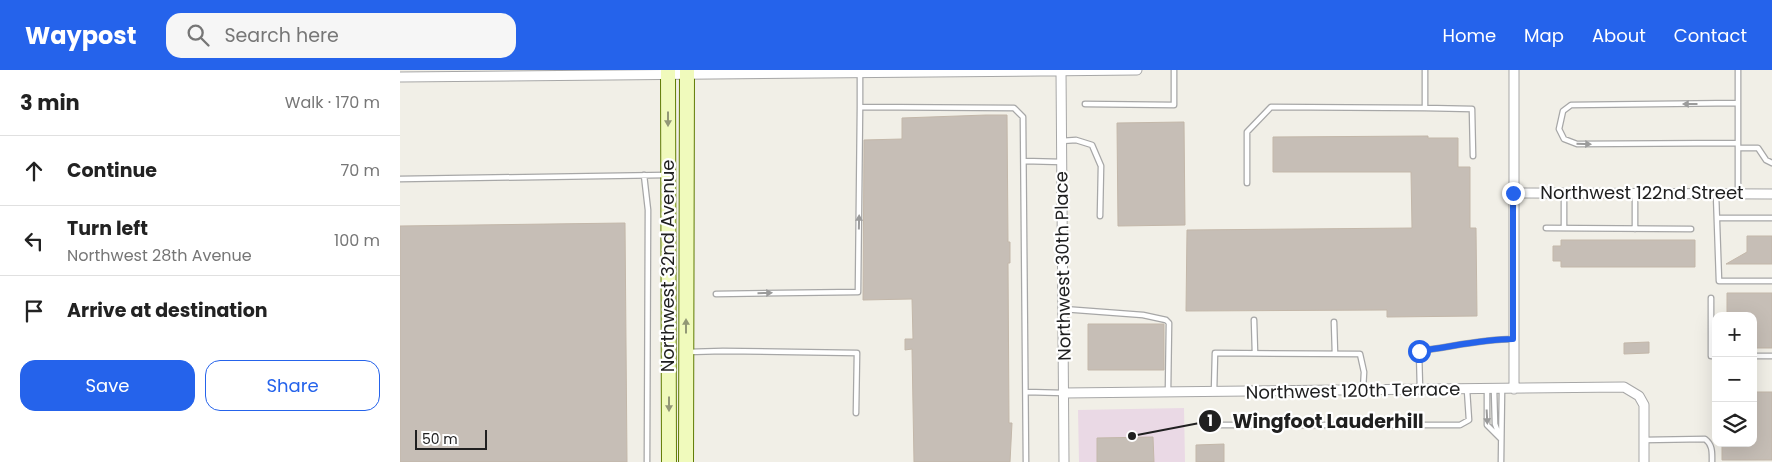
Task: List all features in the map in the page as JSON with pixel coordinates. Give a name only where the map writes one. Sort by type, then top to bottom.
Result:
[{"type":"main road","name":"Northwest 32nd Avenue","points":[[668,72],[669,462]]},
{"type":"main road","name":"Northwest 32nd Avenue","points":[[686,462],[687,72]]},
{"type":"street","name":"Northwest 30th Place","points":[[1061,70],[1064,462]]},
{"type":"street","points":[[400,77],[511,73],[1137,70]]},
{"type":"street","points":[[1514,70],[1514,389]]},
{"type":"street","name":"Northwest 122nd Street","points":[[1513,193],[1772,194]]},
{"type":"street","name":"Northwest 120th Terrace","points":[[1064,393],[1624,387],[1639,396],[1644,405],[1644,440]]},
{"type":"street","points":[[1644,440],[1644,462]]},
{"type":"lane","points":[[1085,104],[1174,105],[1174,70]]},
{"type":"lane","points":[[1424,108],[1425,70]]},
{"type":"lane","points":[[1738,70],[1738,194]]},
{"type":"lane","points":[[716,294],[858,292],[860,72]]},
{"type":"lane","points":[[1738,103],[1571,104],[1563,111],[1559,129],[1564,139],[1577,144],[1738,145],[1758,148],[1766,160],[1772,163]]},
{"type":"lane","points":[[1247,183],[1248,132],[1271,107],[1472,109],[1473,156]]},
{"type":"lane","points":[[860,108],[1014,108],[1022,117],[1026,462]]},
{"type":"lane","points":[[1061,141],[1076,140],[1092,145],[1101,166],[1100,216]]},
{"type":"lane","points":[[1024,161],[1062,162]]},
{"type":"lane","points":[[400,179],[668,175]]},
{"type":"lane","points":[[644,176],[648,210],[647,462]]},
{"type":"lane","points":[[1564,193],[1564,228]]},
{"type":"lane","points":[[1635,193],[1635,229]]},
{"type":"lane","points":[[1716,194],[1719,281],[1772,281]]},
{"type":"lane","points":[[1717,218],[1772,218]]},
{"type":"lane","points":[[1546,228],[1690,229]]},
{"type":"lane","points":[[1711,298],[1712,356]]},
{"type":"lane","points":[[1063,309],[1143,315],[1166,320],[1169,323],[1168,392]]},
{"type":"lane","points":[[1254,320],[1255,353]]},
{"type":"lane","points":[[1334,322],[1335,354]]},
{"type":"lane","points":[[1420,390],[1419,351],[1467,345],[1486,339],[1513,339]]},
{"type":"lane","points":[[686,352],[722,350],[857,353],[856,413]]},
{"type":"lane","points":[[1214,392],[1215,353],[1360,354],[1364,372],[1363,391]]},
{"type":"lane","points":[[1757,356],[1772,356]]},
{"type":"lane","points":[[1494,389],[1487,425],[1501,439]]},
{"type":"lane","points":[[1494,389],[1501,439],[1501,462]]},
{"type":"lane","points":[[1202,425],[1460,425],[1469,420],[1467,390]]},
{"type":"lane","points":[[1026,392],[1064,393]]},
{"type":"lane","points":[[1644,440],[1705,439],[1710,443],[1712,462]]},
{"type":"shaded area","points":[[1184,408],[1185,462],[1079,462],[1078,410]]},
{"type":"building","points":[[1007,115],[1008,242],[1010,242],[1010,263],[1008,263],[1009,423],[1012,423],[1010,462],[914,462],[912,349],[905,350],[905,339],[913,339],[912,299],[863,300],[864,140],[902,139],[902,118]]},
{"type":"building","points":[[1184,122],[1185,225],[1118,226],[1117,123]]},
{"type":"building","points":[[1428,136],[1428,138],[1458,138],[1458,167],[1470,167],[1470,228],[1476,228],[1477,316],[1387,317],[1387,310],[1186,311],[1187,230],[1412,228],[1411,172],[1273,172],[1273,137]]},
{"type":"building","points":[[625,223],[627,462],[400,462],[400,226]]},
{"type":"building","points":[[1747,236],[1772,236],[1772,264],[1726,264],[1747,252]]},
{"type":"building","points":[[1561,240],[1695,240],[1695,267],[1561,267],[1561,261],[1553,261],[1553,246],[1561,246]]},
{"type":"building","points":[[1727,293],[1772,293],[1772,348],[1757,348],[1757,312],[1727,312]]},
{"type":"building","points":[[1088,324],[1164,324],[1164,370],[1088,370]]},
{"type":"building","points":[[1649,342],[1649,353],[1624,354],[1624,343]]},
{"type":"building","points":[[1757,392],[1772,392],[1772,460],[1722,460],[1722,447],[1757,447]]},
{"type":"building","points":[[1153,437],[1154,462],[1097,462],[1097,438]]},
{"type":"building","points":[[1224,444],[1224,462],[1196,462],[1196,445]]},
{"type":"place","name":"Wingfoot Lauderhill","points":[[1132,436]]},
{"type":"route","points":[[1419,351],[1467,345],[1486,339],[1513,339],[1513,193]]}]
